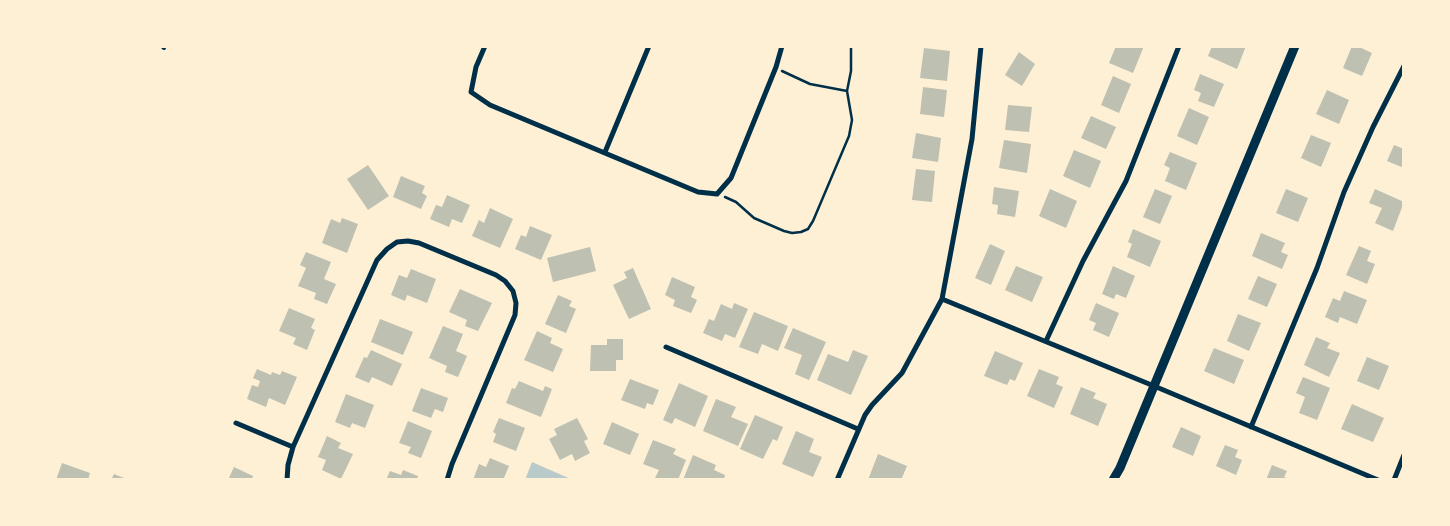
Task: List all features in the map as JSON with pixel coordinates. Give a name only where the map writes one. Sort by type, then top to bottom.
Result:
[{"type":"street","points":[[485,46],[476,67],[471,92],[490,105],[698,192],[717,194],[731,178],[776,67],[782,46]]},
{"type":"street","points":[[605,152],[649,46]]},
{"type":"street","points":[[837,480],[858,429],[872,406],[902,373],[942,299],[972,139],[981,46]]},
{"type":"street","points":[[1046,341],[1083,261],[1126,181],[1179,46]]},
{"type":"street","points":[[1113,480],[1295,46]]},
{"type":"street","points":[[1251,427],[1317,268],[1344,192],[1373,127],[1404,66]]},
{"type":"street","points":[[286,480],[288,465],[294,447],[377,260],[397,242],[419,243],[487,271],[505,281],[513,290],[516,303],[515,315],[447,480]]},
{"type":"street","points":[[942,299],[1378,480]]},
{"type":"street","points":[[666,347],[858,429]]},
{"type":"street","points":[[236,424],[294,447]]},
{"type":"street","points":[[1394,480],[1404,455]]},
{"type":"path","points":[[717,194],[736,202],[754,218],[784,231],[792,233],[808,229],[814,221],[849,136],[852,120],[847,91],[851,46]]},
{"type":"path","points":[[776,67],[810,84],[847,91]]},
{"type":"shaded area","points":[[532,462],[573,480],[525,480]]},
{"type":"building","points":[[1116,46],[1144,46],[1133,73],[1109,63]]},
{"type":"building","points":[[1212,46],[1246,46],[1237,69],[1208,56]]},
{"type":"building","points":[[1352,46],[1357,46],[1372,53],[1362,76],[1343,68]]},
{"type":"building","points":[[924,48],[950,51],[947,81],[920,78]]},
{"type":"building","points":[[1019,52],[1035,64],[1022,86],[1005,75]]},
{"type":"building","points":[[1200,74],[1224,84],[1214,107],[1198,101],[1201,93],[1194,90]]},
{"type":"building","points":[[1113,76],[1131,84],[1119,113],[1101,105]]},
{"type":"building","points":[[923,87],[947,90],[944,117],[920,114]]},
{"type":"building","points":[[1327,90],[1349,100],[1339,124],[1316,114]]},
{"type":"building","points":[[1008,105],[1032,107],[1029,132],[1005,130]]},
{"type":"building","points":[[1189,108],[1209,117],[1197,145],[1177,136]]},
{"type":"building","points":[[1091,116],[1116,127],[1106,149],[1081,138]]},
{"type":"building","points":[[916,133],[941,138],[938,162],[912,158]]},
{"type":"building","points":[[1311,135],[1331,143],[1321,167],[1301,158]]},
{"type":"building","points":[[1004,140],[1031,144],[1027,173],[999,168]]},
{"type":"building","points":[[1394,145],[1404,149],[1404,168],[1387,161]]},
{"type":"building","points":[[1074,150],[1101,161],[1090,188],[1063,176]]},
{"type":"building","points":[[1170,152],[1197,163],[1186,190],[1165,181],[1170,168],[1164,165]]},
{"type":"building","points":[[368,165],[389,196],[368,210],[347,179]]},
{"type":"building","points":[[916,169],[935,171],[932,202],[912,200]]},
{"type":"building","points":[[401,176],[425,186],[422,193],[427,196],[421,209],[393,197]]},
{"type":"building","points":[[994,187],[1019,191],[1015,217],[997,214],[998,205],[992,204]]},
{"type":"building","points":[[1050,189],[1077,201],[1066,228],[1039,216]]},
{"type":"building","points":[[1155,189],[1172,196],[1160,224],[1143,217]]},
{"type":"building","points":[[1286,189],[1308,198],[1298,222],[1276,213]]},
{"type":"building","points":[[1375,189],[1404,202],[1393,231],[1375,223],[1382,208],[1369,203]]},
{"type":"building","points":[[447,195],[470,205],[462,223],[452,219],[449,227],[430,219],[436,205],[442,207]]},
{"type":"building","points":[[490,208],[513,219],[500,248],[472,236],[479,220],[484,223]]},
{"type":"building","points":[[342,218],[358,224],[347,253],[322,243],[331,219],[340,223]]},
{"type":"building","points":[[530,226],[552,235],[541,260],[515,249],[521,235],[526,237]]},
{"type":"building","points":[[1133,229],[1161,241],[1150,267],[1127,257],[1132,244],[1128,242]]},
{"type":"building","points":[[1261,233],[1285,243],[1281,252],[1288,255],[1282,269],[1252,256]]},
{"type":"building","points":[[990,244],[1005,251],[991,285],[975,278]]},
{"type":"building","points":[[1359,246],[1371,251],[1367,261],[1375,264],[1367,284],[1346,275]]},
{"type":"building","points":[[590,247],[596,271],[553,282],[547,258]]},
{"type":"building","points":[[306,252],[331,262],[324,279],[336,284],[327,304],[314,299],[316,293],[298,286],[306,268],[300,265]]},
{"type":"building","points":[[1016,266],[1043,277],[1032,302],[1005,290]]},
{"type":"building","points":[[1113,266],[1135,276],[1126,298],[1116,294],[1114,299],[1102,294]]},
{"type":"building","points":[[633,268],[651,309],[629,319],[613,285],[627,278],[624,272]]},
{"type":"building","points":[[411,269],[436,279],[427,303],[407,295],[405,301],[391,295],[399,275],[407,278]]},
{"type":"building","points":[[1258,276],[1277,284],[1267,307],[1248,299]]},
{"type":"building","points":[[672,277],[695,287],[691,297],[697,300],[691,313],[673,306],[675,300],[665,295]]},
{"type":"building","points":[[460,289],[492,303],[478,331],[465,326],[467,320],[449,312]]},
{"type":"building","points":[[1344,291],[1367,300],[1357,324],[1340,317],[1338,323],[1325,317],[1333,298],[1340,301]]},
{"type":"building","points":[[558,295],[572,301],[569,306],[576,309],[566,333],[545,324]]},
{"type":"building","points":[[734,303],[748,309],[735,338],[725,334],[722,341],[703,333],[709,319],[714,321],[721,304],[732,309]]},
{"type":"building","points":[[1096,303],[1119,313],[1109,337],[1093,330],[1096,323],[1089,320]]},
{"type":"building","points":[[289,308],[315,319],[311,328],[315,330],[307,350],[293,344],[296,338],[279,331]]},
{"type":"building","points":[[754,312],[788,326],[778,351],[762,344],[758,354],[739,347]]},
{"type":"building","points":[[1238,314],[1261,323],[1249,351],[1227,341]]},
{"type":"building","points":[[380,319],[413,332],[403,355],[371,342]]},
{"type":"building","points":[[443,326],[463,334],[456,351],[467,356],[458,377],[445,372],[447,366],[429,358]]},
{"type":"building","points":[[793,328],[826,342],[809,380],[795,374],[802,355],[784,348]]},
{"type":"building","points":[[537,331],[552,338],[550,343],[563,349],[553,372],[524,360]]},
{"type":"building","points":[[1316,337],[1330,343],[1327,348],[1340,353],[1329,377],[1304,365]]},
{"type":"building","points":[[607,339],[623,339],[623,360],[616,360],[616,371],[590,371],[591,345],[607,345]]},
{"type":"building","points":[[1214,348],[1244,360],[1234,384],[1204,371]]},
{"type":"building","points":[[371,350],[402,364],[392,386],[372,377],[369,383],[355,377],[364,357],[367,358]]},
{"type":"building","points":[[853,350],[868,356],[851,395],[817,380],[828,354],[848,362]]},
{"type":"building","points":[[995,351],[1023,363],[1015,381],[1010,379],[1007,385],[984,376]]},
{"type":"building","points":[[1367,357],[1389,366],[1379,390],[1357,381]]},
{"type":"building","points":[[257,369],[271,375],[272,372],[280,375],[282,371],[297,377],[285,405],[269,398],[266,407],[247,399],[252,385],[258,387],[260,381],[253,378]]},
{"type":"building","points":[[1039,369],[1059,377],[1056,384],[1063,387],[1054,408],[1027,396]]},
{"type":"building","points":[[1303,377],[1330,388],[1317,420],[1299,413],[1305,397],[1296,393]]},
{"type":"building","points":[[630,379],[659,390],[653,405],[647,403],[645,409],[621,400]]},
{"type":"building","points":[[519,381],[543,391],[545,386],[552,389],[541,417],[506,403],[512,388],[515,389]]},
{"type":"building","points":[[679,383],[708,396],[695,427],[675,418],[672,424],[663,420]]},
{"type":"building","points":[[1081,387],[1096,393],[1093,398],[1107,404],[1098,426],[1070,414]]},
{"type":"building","points":[[421,388],[448,398],[443,412],[435,409],[431,418],[412,411]]},
{"type":"building","points":[[346,394],[374,405],[365,428],[352,423],[350,428],[335,422]]},
{"type":"building","points":[[716,399],[736,407],[731,417],[748,424],[738,446],[703,431]]},
{"type":"building","points":[[1352,404],[1384,418],[1373,442],[1341,429]]},
{"type":"building","points":[[755,415],[783,427],[777,441],[773,439],[763,459],[740,449]]},
{"type":"building","points":[[499,418],[525,428],[516,451],[493,442],[496,434],[493,432]]},
{"type":"building","points":[[577,418],[588,439],[584,441],[590,453],[575,461],[572,454],[560,460],[549,439],[557,435],[554,429]]},
{"type":"building","points":[[408,421],[432,431],[421,458],[408,453],[411,447],[399,443]]},
{"type":"building","points":[[612,422],[639,434],[630,455],[603,444]]},
{"type":"building","points":[[1181,427],[1201,436],[1193,456],[1172,447]]},
{"type":"building","points":[[796,431],[814,439],[809,452],[822,457],[813,477],[782,464]]},
{"type":"building","points":[[327,436],[341,443],[338,448],[353,454],[341,479],[322,470],[326,460],[318,457]]},
{"type":"building","points":[[653,440],[676,449],[673,454],[686,460],[678,480],[655,478],[659,470],[643,464]]},
{"type":"building","points":[[1225,445],[1238,450],[1235,457],[1242,460],[1236,475],[1216,466]]},
{"type":"building","points":[[878,454],[907,466],[901,480],[868,480]]},
{"type":"building","points":[[693,455],[716,465],[714,470],[725,475],[724,480],[683,480]]},
{"type":"building","points":[[490,458],[509,466],[503,480],[473,480],[479,464],[486,467]]},
{"type":"building","points":[[62,463],[90,473],[88,480],[56,480]]},
{"type":"building","points":[[1272,465],[1287,471],[1284,477],[1291,480],[1266,480]]},
{"type":"building","points":[[234,467],[253,476],[252,480],[228,480]]},
{"type":"building","points":[[403,470],[418,476],[417,480],[386,480],[390,471],[401,475]]},
{"type":"building","points":[[114,474],[129,480],[111,480]]}]
